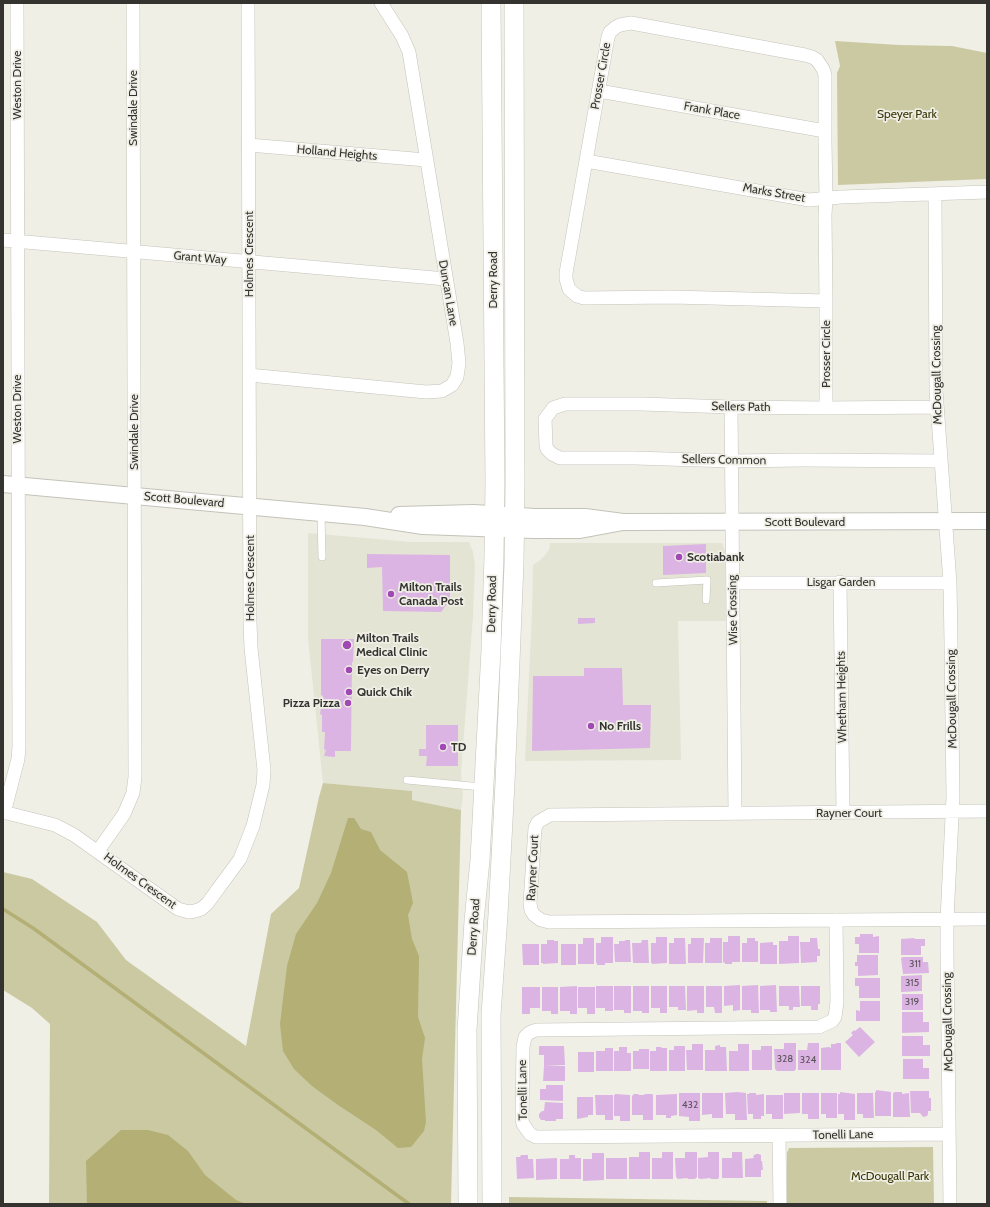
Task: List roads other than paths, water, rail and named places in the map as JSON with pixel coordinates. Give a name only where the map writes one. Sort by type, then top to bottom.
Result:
[{"type":"main road","name":"Derry Road","points":[[468,1204],[467,1030],[474,921],[480,860],[491,650],[494,521],[491,3]]},
{"type":"main road","name":"Derry Road","points":[[492,1204],[491,1015],[498,915],[513,619],[515,522],[514,3]]},
{"type":"street","name":"Weston Drive","points":[[4,812],[18,759],[19,747],[10,485],[17,242],[17,3]]},
{"type":"street","name":"Swindale Drive","points":[[98,851],[124,814],[131,800],[134,782],[133,3]]},
{"type":"street","name":"Holmes Crescent","points":[[4,812],[55,825],[74,834],[178,910],[189,912],[201,909],[207,904],[240,859],[251,832],[263,785],[264,770],[250,635],[248,3]]},
{"type":"street","name":"Duncan Lane","points":[[249,375],[426,392],[442,391],[448,388],[454,382],[458,371],[459,363],[457,343],[409,52],[402,36],[381,3]]},
{"type":"street","name":"Prosser Circle","points":[[826,301],[672,297],[584,298],[577,296],[569,289],[566,279],[608,37],[610,32],[620,24],[631,23],[812,57],[823,69],[825,75],[826,198],[826,301],[826,408]]},
{"type":"street","name":"Frank Place","points":[[599,91],[825,131]]},
{"type":"street","name":"Holland Heights","points":[[249,145],[426,160]]},
{"type":"street","name":"Marks Street","points":[[586,161],[809,200],[826,198],[987,192]]},
{"type":"street","name":"McDougall Crossing","points":[[935,194],[937,406],[950,583],[952,652],[953,812],[947,919],[950,1204]]},
{"type":"street","name":"Grant Way","points":[[3,240],[446,279]]},
{"type":"street","name":"Sellers Path","points":[[548,413],[553,408],[565,404],[826,408],[937,406]]},
{"type":"street","name":"Wise Crossing","points":[[731,407],[735,814]]},
{"type":"street","name":"Sellers Common","points":[[548,413],[545,419],[547,449],[552,454],[560,458],[635,458],[731,462],[802,460],[941,460]]},
{"type":"street","name":"Scott Boulevard","points":[[10,485],[365,516],[474,513],[494,521],[580,530],[623,522],[987,522]]},
{"type":"street","name":"Whetham Heights","points":[[840,582],[843,812]]},
{"type":"street","name":"Lisgar Garden","points":[[733,583],[950,583]]},
{"type":"street","name":"Rayner Court","points":[[987,811],[550,815],[538,822],[535,828],[530,903],[534,916],[549,922],[987,919]]},
{"type":"street","name":"Tonelli Lane","points":[[836,920],[837,1010],[832,1021],[819,1027],[537,1030],[529,1033],[523,1047],[522,1120],[526,1130],[536,1137],[949,1134]]},
{"type":"street","points":[[779,1136],[780,1204]]},
{"type":"lane","points":[[321,513],[322,557]]},
{"type":"lane","points":[[656,583],[706,580],[706,600]]},
{"type":"lane","points":[[407,780],[483,787]]},
{"type":"waterway","points":[[3,909],[33,928],[409,1204]]},
{"type":"place","name":"Scotiabank","points":[[679,557]]},
{"type":"place","name":"Milton Trails Canada Post","points":[[391,594]]},
{"type":"place","name":"Milton Trails Medical Clinic","points":[[347,645]]},
{"type":"place","name":"Eyes on Derry","points":[[349,670]]},
{"type":"place","name":"Quick Chik","points":[[349,692]]},
{"type":"place","name":"Pizza Pizza","points":[[348,703]]},
{"type":"place","name":"No Frills","points":[[591,726]]},
{"type":"place","name":"TD","points":[[443,747]]},
{"type":"park label","name":"Speyer Park","points":[[907,114]]},
{"type":"park label","name":"McDougall Park","points":[[890,1176]]}]
